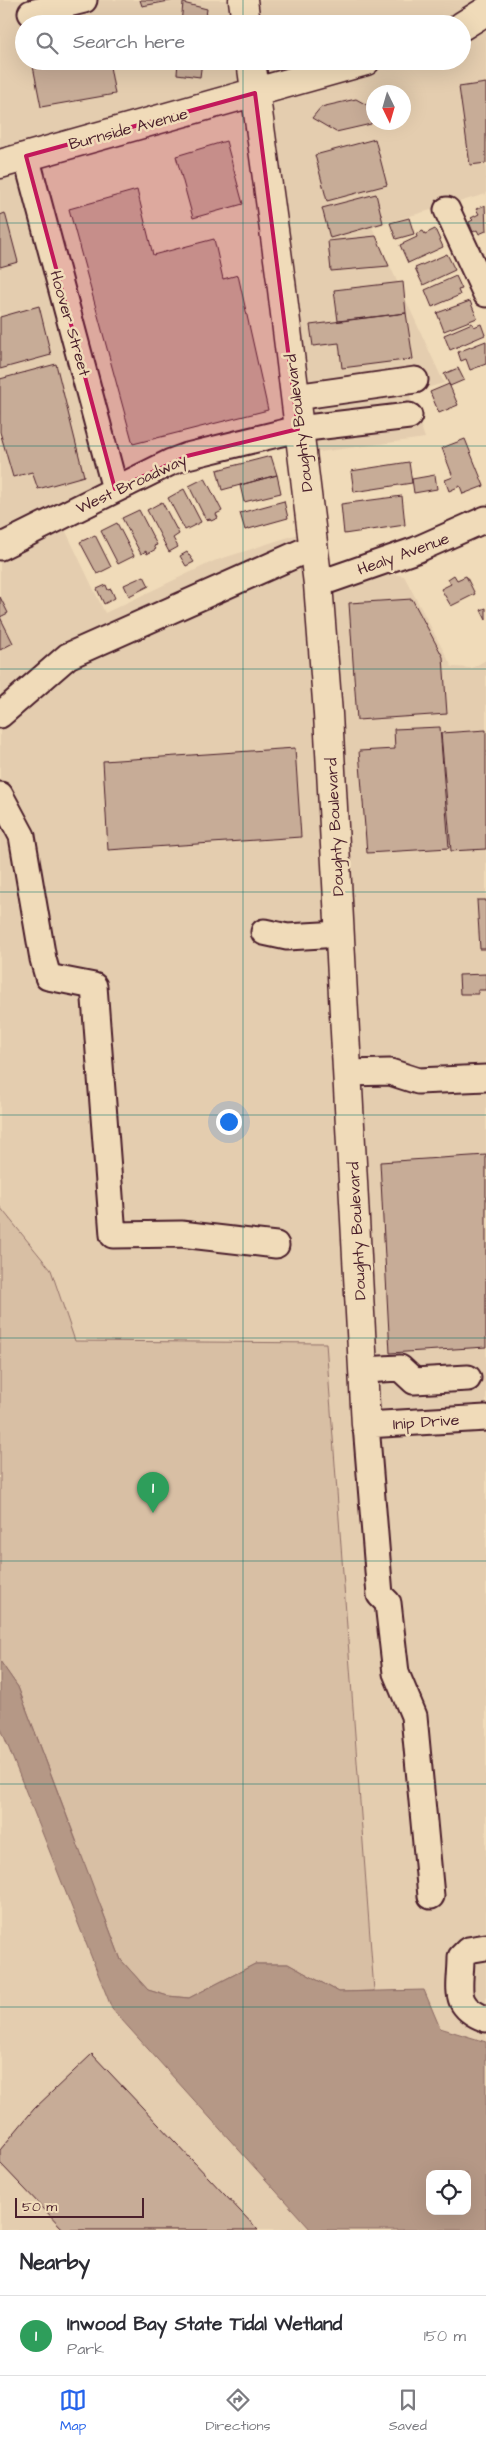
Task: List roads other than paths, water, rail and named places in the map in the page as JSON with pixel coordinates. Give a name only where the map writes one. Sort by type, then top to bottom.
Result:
[{"type":"main road","points":[[243,0],[245,15]]},
{"type":"main road","points":[[471,21],[486,12]]},
{"type":"main road","name":"Doughty Boulevard","points":[[252,70],[281,281],[318,584],[340,934],[366,1425]]},
{"type":"main road","name":"Burnside Avenue","points":[[0,164],[335,70]]},
{"type":"street","points":[[31,13],[84,0]]},
{"type":"street","name":"Hoover Street","points":[[26,156],[115,489]]},
{"type":"street","points":[[447,210],[486,294]]},
{"type":"street","points":[[295,398],[415,380]]},
{"type":"street","name":"West Broadway","points":[[0,547],[115,489],[187,456],[298,429],[409,416]]},
{"type":"street","name":"Healy Avenue","points":[[318,584],[416,550],[486,519]]},
{"type":"street","points":[[0,715],[68,656],[313,547]]},
{"type":"street","points":[[0,794],[22,836],[43,959],[48,977],[94,986],[114,1235],[181,1234],[276,1245]]},
{"type":"street","points":[[264,932],[287,937],[340,934]]},
{"type":"street","points":[[347,1073],[390,1072],[418,1081],[486,1078]]},
{"type":"street","points":[[363,1370],[400,1368],[414,1381],[477,1377]]},
{"type":"street","name":"Inip Drive","points":[[366,1425],[486,1418]]},
{"type":"street","name":"Doughty Boulevard","points":[[366,1425],[380,1595],[388,1603],[396,1673],[414,1716],[431,1896]]},
{"type":"street","points":[[486,1947],[468,1950],[461,1957],[460,2001],[470,2013],[486,2019]]},
{"type":"place","name":"Inwood Bay State Tidal Wetland","points":[[153,1513]]}]
